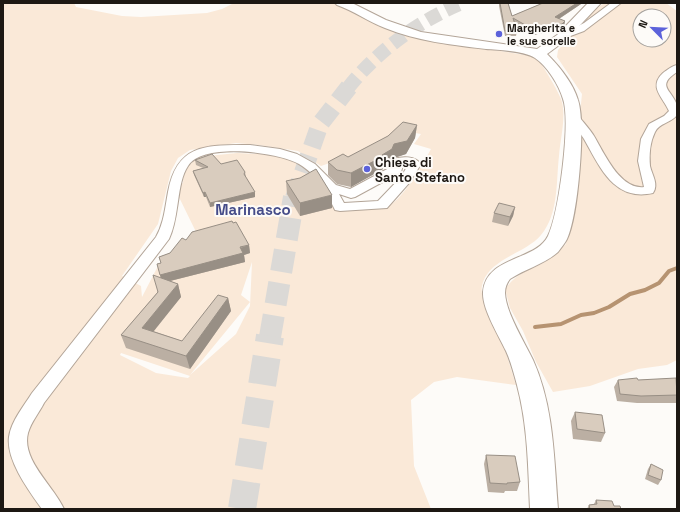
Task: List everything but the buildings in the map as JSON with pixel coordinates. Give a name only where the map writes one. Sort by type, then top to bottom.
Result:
[{"type":"street","points":[[341,3],[354,8],[385,25],[416,34],[442,40],[510,48],[538,54],[547,62],[565,88],[571,101],[573,116],[572,151],[561,231],[554,245],[545,253],[502,274],[495,284],[494,293],[497,307],[521,356],[526,372],[539,431],[544,509]]},
{"type":"street","points":[[538,54],[565,35],[595,3]]},
{"type":"street","points":[[565,35],[577,32],[617,3]]},
{"type":"street","points":[[573,116],[588,136],[604,166],[619,182],[641,192],[649,190],[650,183],[644,167],[647,136],[650,128],[655,123],[669,118],[674,111],[672,104],[662,92],[661,87],[662,81],[677,68]]},
{"type":"street","points":[[54,509],[33,479],[22,458],[18,438],[25,419],[38,398],[162,239],[169,223],[178,176],[188,158],[196,154],[213,150],[251,149],[276,152],[292,156],[304,161],[331,188],[340,207],[382,206],[406,179],[415,164],[398,161],[397,169],[350,194],[331,188]]},
{"type":"shaded area","points":[[3,3],[74,3],[76,7],[122,16],[141,17],[207,13],[222,9],[234,3],[333,3],[348,8],[359,15],[470,46],[537,57],[556,88],[563,105],[563,128],[554,207],[547,227],[541,235],[527,247],[501,261],[494,267],[487,274],[483,282],[482,290],[485,307],[505,350],[516,385],[457,377],[434,382],[411,400],[414,466],[431,509],[3,509]],"holes":[[[397,130],[421,134],[414,144],[431,149],[423,164],[398,199],[385,207],[379,208],[339,210],[307,161],[278,155],[237,153],[198,157],[184,170],[183,183],[174,187],[198,236],[173,260],[158,266],[142,297],[141,286],[122,276],[158,224],[171,171],[178,158],[190,150],[236,143],[259,145],[298,151],[321,166],[350,156],[382,149]],[[252,262],[250,306],[236,334],[190,375],[250,302],[241,295]],[[121,353],[190,376],[188,378],[156,373],[120,355]]]},
{"type":"shaded area","points":[[604,3],[666,3],[677,11],[677,360],[667,365],[638,369],[590,386],[553,392],[536,362],[523,331],[510,308],[505,289],[525,271],[544,262],[566,244],[582,94],[557,57],[558,50],[590,14]]},
{"type":"waterway","points":[[535,327],[561,324],[581,315],[594,313],[609,307],[630,294],[645,290],[659,283],[669,271],[677,268]]},
{"type":"tunnel","points":[[348,88],[359,74],[400,38],[430,19],[462,3]]},
{"type":"tunnel","points":[[294,198],[320,124],[349,87]]},
{"type":"tunnel","points":[[270,337],[294,197]]},
{"type":"tunnel","points":[[242,509],[270,336]]},
{"type":"place","name":"Margherita e le sue sorelle","points":[[499,34]]},
{"type":"place","name":"Chiesa di Santo Stefano","points":[[367,169]]},
{"type":"district","name":"Marinasco","points":[[253,209]]}]
